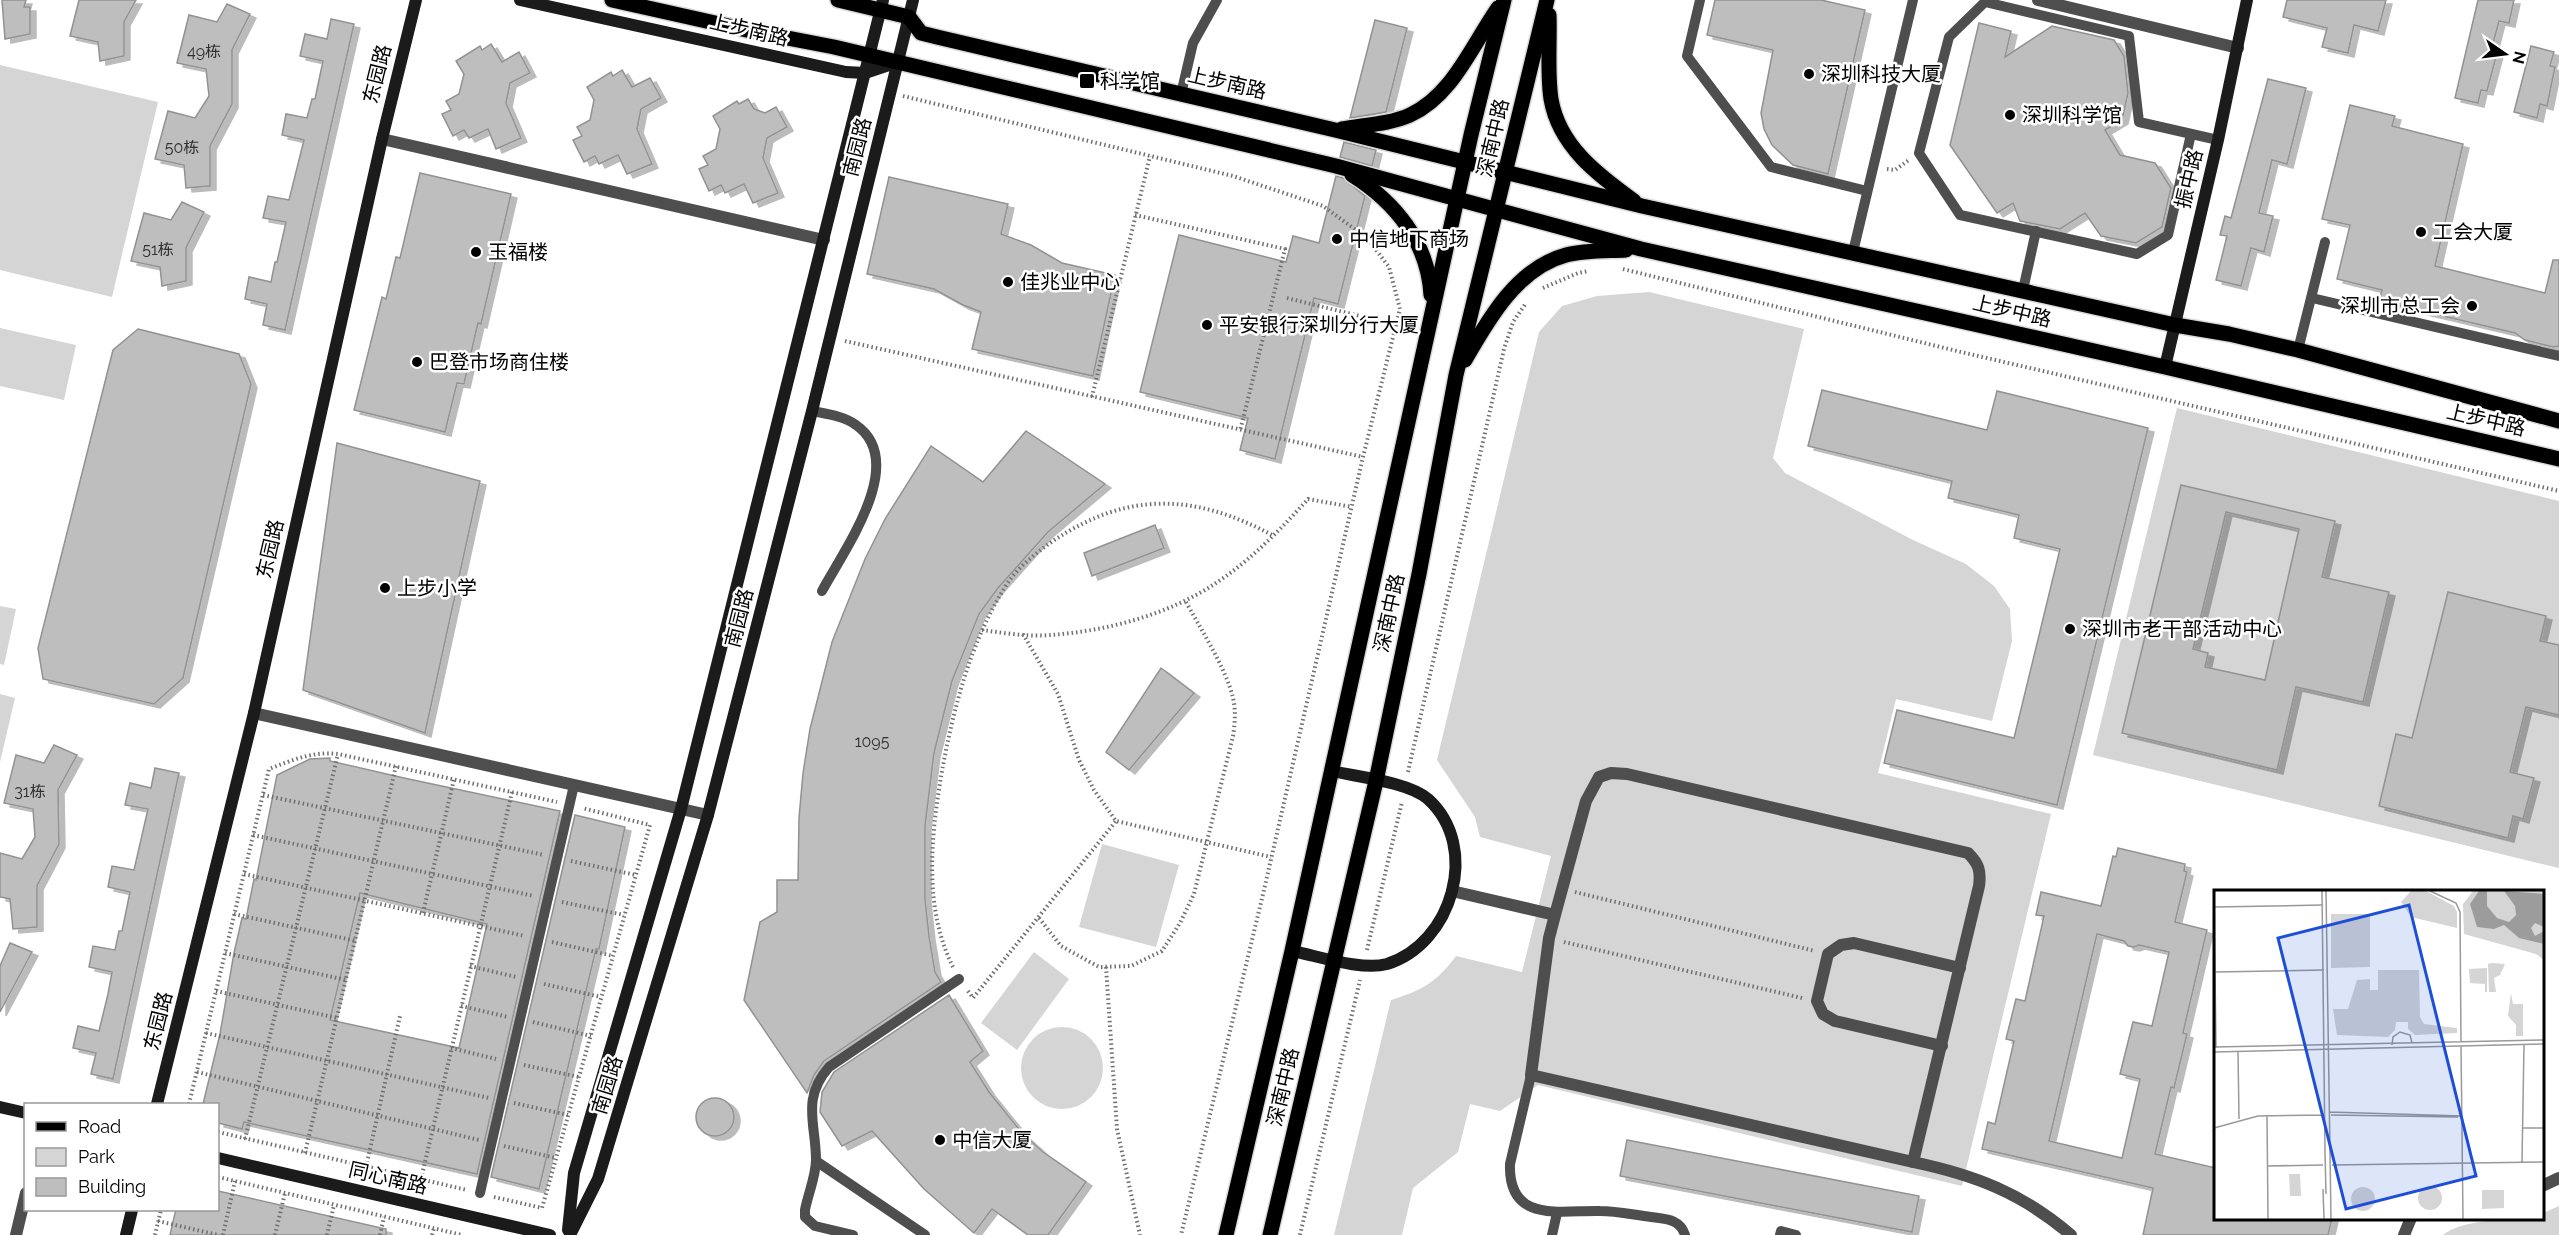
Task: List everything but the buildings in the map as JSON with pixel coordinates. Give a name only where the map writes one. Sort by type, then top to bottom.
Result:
[{"type":"main road","name":"上步南路","points":[[612,0],[898,62],[1336,166],[1457,199]]},
{"type":"main road","name":"上步南路","points":[[838,0],[878,3],[909,17],[921,33],[1335,130],[1465,163]]},
{"type":"main road","name":"深南中路","points":[[1270,1235],[1376,781],[1419,574],[1456,375],[1548,0]]},
{"type":"main road","points":[[1548,0],[1551,100],[1559,124],[1569,142],[1593,171],[1642,206]]},
{"type":"main road","name":"深南中路","points":[[1226,1235],[1292,951],[1465,163],[1504,1]]},
{"type":"main road","points":[[1335,130],[1410,115],[1429,104],[1453,78],[1504,1]]},
{"type":"main road","name":"上步中路","points":[[1465,163],[1642,206],[2175,325],[2229,334],[2298,350],[2559,421]]},
{"type":"main road","points":[[1336,166],[1384,198],[1416,240],[1429,276],[1430,323]]},
{"type":"main road","name":"上步中路","points":[[1457,199],[1641,249],[2165,367],[2559,459]]},
{"type":"main road","points":[[1456,375],[1489,319],[1523,279],[1541,266],[1565,255],[1641,249]]},
{"type":"street","name":"东园路","points":[[157,1103],[254,713],[382,139],[416,0]]},
{"type":"street","name":"上步南路","points":[[520,0],[827,69],[865,73],[898,62]]},
{"type":"street","name":"南园路","points":[[569,1235],[598,1179],[708,815],[812,411],[913,0]]},
{"type":"street","points":[[2038,0],[2238,48]]},
{"type":"street","name":"振中路","points":[[2165,367],[2218,140],[2247,0]]},
{"type":"street","name":"南园路","points":[[569,1235],[574,1173],[681,809],[865,73],[878,3]]},
{"type":"street","points":[[382,139],[824,240]]},
{"type":"street","points":[[254,713],[708,815]]},
{"type":"street","points":[[1292,951],[1373,966],[1386,964],[1419,946],[1431,934],[1440,921],[1452,891],[1455,875],[1454,852],[1447,828],[1439,813],[1428,800],[1419,793],[1332,771]]},
{"type":"street","points":[[1913,1162],[1981,873],[1976,861],[1968,854],[1627,774],[1611,773],[1599,777],[1592,786],[1549,938],[1531,1075],[1961,1173],[2010,1192],[2052,1219],[2071,1235]]},
{"type":"street","points":[[1452,891],[1555,915]]},
{"type":"street","points":[[1942,1046],[1835,1021],[1823,1014],[1817,1001],[1828,954],[1841,945],[1854,943],[1960,968]]},
{"type":"street","points":[[0,1107],[24,1113]]},
{"type":"street","name":"同心南路","points":[[219,1158],[514,1231],[550,1235]]},
{"type":"street","points":[[2544,1185],[2559,1178]]},
{"type":"street","points":[[16,1235],[24,1201]]},
{"type":"street","points":[[126,1235],[132,1211]]},
{"type":"street","points":[[2404,1235],[2410,1220]]},
{"type":"lane","points":[[1700,0],[1687,56],[1771,167],[1868,191]]},
{"type":"lane","points":[[1853,252],[1913,0]]},
{"type":"lane","points":[[1181,94],[1193,43],[1218,2]]},
{"type":"lane","points":[[2191,134],[2168,235],[2137,254],[1960,215],[1919,153],[1949,37],[1985,2],[2129,36],[2139,122],[2218,140]]},
{"type":"lane","points":[[2023,290],[2036,231]]},
{"type":"lane","points":[[2298,350],[2325,242]]},
{"type":"lane","points":[[2312,298],[2559,356]]},
{"type":"lane","points":[[812,411],[843,418],[856,425],[867,434],[878,463],[877,481],[871,500],[822,591]]},
{"type":"lane","points":[[480,1193],[574,785]]},
{"type":"lane","points":[[853,1235],[815,1226],[805,1217],[816,1161],[810,1114],[817,1086],[829,1067],[959,979]]},
{"type":"lane","points":[[1531,1075],[1510,1176],[1521,1199],[1542,1211],[1557,1213],[1599,1211],[1667,1219],[1680,1225],[1685,1235]]},
{"type":"lane","points":[[816,1161],[925,1235]]},
{"type":"lane","points":[[1552,1235],[1557,1213]]},
{"type":"lane","points":[[1780,1235],[1781,1231],[1796,1235]]},
{"type":"path","points":[[890,92],[1233,176],[1323,206],[1366,238],[1389,267],[1400,309],[1363,457],[1181,1235]]},
{"type":"path","points":[[1873,166],[1895,170],[1919,153]]},
{"type":"path","points":[[1092,397],[1150,156]]},
{"type":"path","points":[[1136,215],[1285,249],[1240,431]]},
{"type":"path","points":[[1538,292],[1578,273],[1598,269]]},
{"type":"path","points":[[1618,269],[1983,357],[2559,490]]},
{"type":"path","points":[[1287,298],[1396,326]]},
{"type":"path","points":[[1408,772],[1504,350],[1513,321],[1531,298]]},
{"type":"path","points":[[830,337],[1363,457]]},
{"type":"path","points":[[982,630],[1050,635],[1093,630],[1142,617],[1185,600],[1216,583],[1274,536],[1308,499],[1352,507]]},
{"type":"path","points":[[1116,821],[974,998],[959,979],[937,928],[932,869],[937,799],[949,732],[964,677],[982,630],[1008,582],[1034,554],[1066,532],[1107,514],[1134,506],[1196,505],[1250,523],[1274,536]]},
{"type":"path","points":[[1039,918],[1061,946],[1099,967],[1131,966],[1162,951],[1180,923],[1194,894],[1233,736],[1235,717],[1233,698],[1227,681],[1185,600]]},
{"type":"path","points":[[1023,634],[1058,694],[1079,760],[1089,780],[1116,821],[1271,857]]},
{"type":"path","points":[[189,1103],[269,769],[321,752],[338,753],[650,825]]},
{"type":"path","points":[[245,1139],[338,753]]},
{"type":"path","points":[[305,1153],[396,766]]},
{"type":"path","points":[[423,913],[454,779]]},
{"type":"path","points":[[421,1179],[512,792]]},
{"type":"path","points":[[263,795],[636,875]]},
{"type":"path","points":[[1367,950],[1402,802]]},
{"type":"path","points":[[253,835],[624,915]]},
{"type":"path","points":[[244,874],[613,956]]},
{"type":"path","points":[[1561,889],[1828,954]]},
{"type":"path","points":[[234,914],[356,941]]},
{"type":"path","points":[[1549,938],[1817,1001]]},
{"type":"path","points":[[225,953],[346,980]]},
{"type":"path","points":[[1106,966],[1117,1129],[1140,1235]]},
{"type":"path","points":[[1300,1235],[1360,981]]},
{"type":"path","points":[[216,991],[337,1018]]},
{"type":"path","points":[[366,1167],[400,1016]]},
{"type":"path","points":[[206,1033],[568,1116]]},
{"type":"path","points":[[197,1072],[556,1158]]},
{"type":"path","points":[[219,1177],[462,1235]]},
{"type":"path","points":[[158,1221],[221,1235],[235,1181]]},
{"type":"path","points":[[275,1235],[285,1193]]},
{"type":"path","points":[[327,1235],[334,1205]]},
{"type":"path","points":[[155,1235],[160,1211]]},
{"type":"path","points":[[380,1235],[384,1216]]},
{"type":"path","points":[[432,1235],[434,1228]]},
{"type":"green space","points":[[0,65],[158,102],[112,297],[0,270]]},
{"type":"green space","points":[[1649,292],[1804,329],[1773,458],[1785,473],[1913,540],[1966,564],[1994,586],[2010,609],[2012,641],[1992,721],[1896,699],[1878,773],[2051,814],[1962,1186],[1538,1085],[1500,1111],[1470,1104],[1458,1152],[1413,1188],[1402,1235],[1334,1235],[1391,1000],[1428,984],[1442,973],[1456,956],[1522,972],[1551,856],[1480,837],[1475,817],[1437,760],[1539,332],[1562,306],[1597,296]]},
{"type":"green space","points":[[0,328],[76,345],[64,400],[0,386]]},
{"type":"green space","points":[[2177,408],[2559,501],[2559,868],[2093,755]]},
{"type":"green space","points":[[0,606],[16,609],[4,665],[0,664]]},
{"type":"green space","points":[[0,694],[15,698],[0,762]]},
{"type":"green space","points":[[1102,844],[1179,865],[1156,947],[1079,927]]},
{"type":"green space","points":[[1034,952],[1069,979],[1017,1050],[981,1023]]},
{"type":"green space","points":[[1062,1027],[1078,1030],[1091,1039],[1100,1052],[1103,1068],[1100,1084],[1091,1097],[1078,1106],[1062,1109],[1046,1106],[1033,1097],[1024,1084],[1021,1068],[1024,1052],[1033,1039],[1046,1030]]},
{"type":"green space","points":[[2559,1206],[2559,1235],[2443,1235],[2451,1230],[2476,1223],[2498,1220],[2544,1220],[2544,1213]]},
{"type":"place","name":"深圳科技大厦","points":[[1809,74]]},
{"type":"place","name":"科学馆","points":[[1087,81]]},
{"type":"place","name":"深圳科学馆","points":[[2010,115]]},
{"type":"place","name":"工会大厦","points":[[2421,232]]},
{"type":"place","name":"中信地下商场","points":[[1337,239]]},
{"type":"place","name":"玉福楼","points":[[476,252]]},
{"type":"place","name":"佳兆业中心","points":[[1008,282]]},
{"type":"place","name":"深圳市总工会","points":[[2472,306]]},
{"type":"place","name":"平安银行深圳分行大厦","points":[[1207,325]]},
{"type":"place","name":"巴登市场商住楼","points":[[417,362]]},
{"type":"place","name":"上步小学","points":[[385,588]]},
{"type":"place","name":"深圳市老干部活动中心","points":[[2070,629]]},
{"type":"place","name":"中信大厦","points":[[940,1140]]}]
